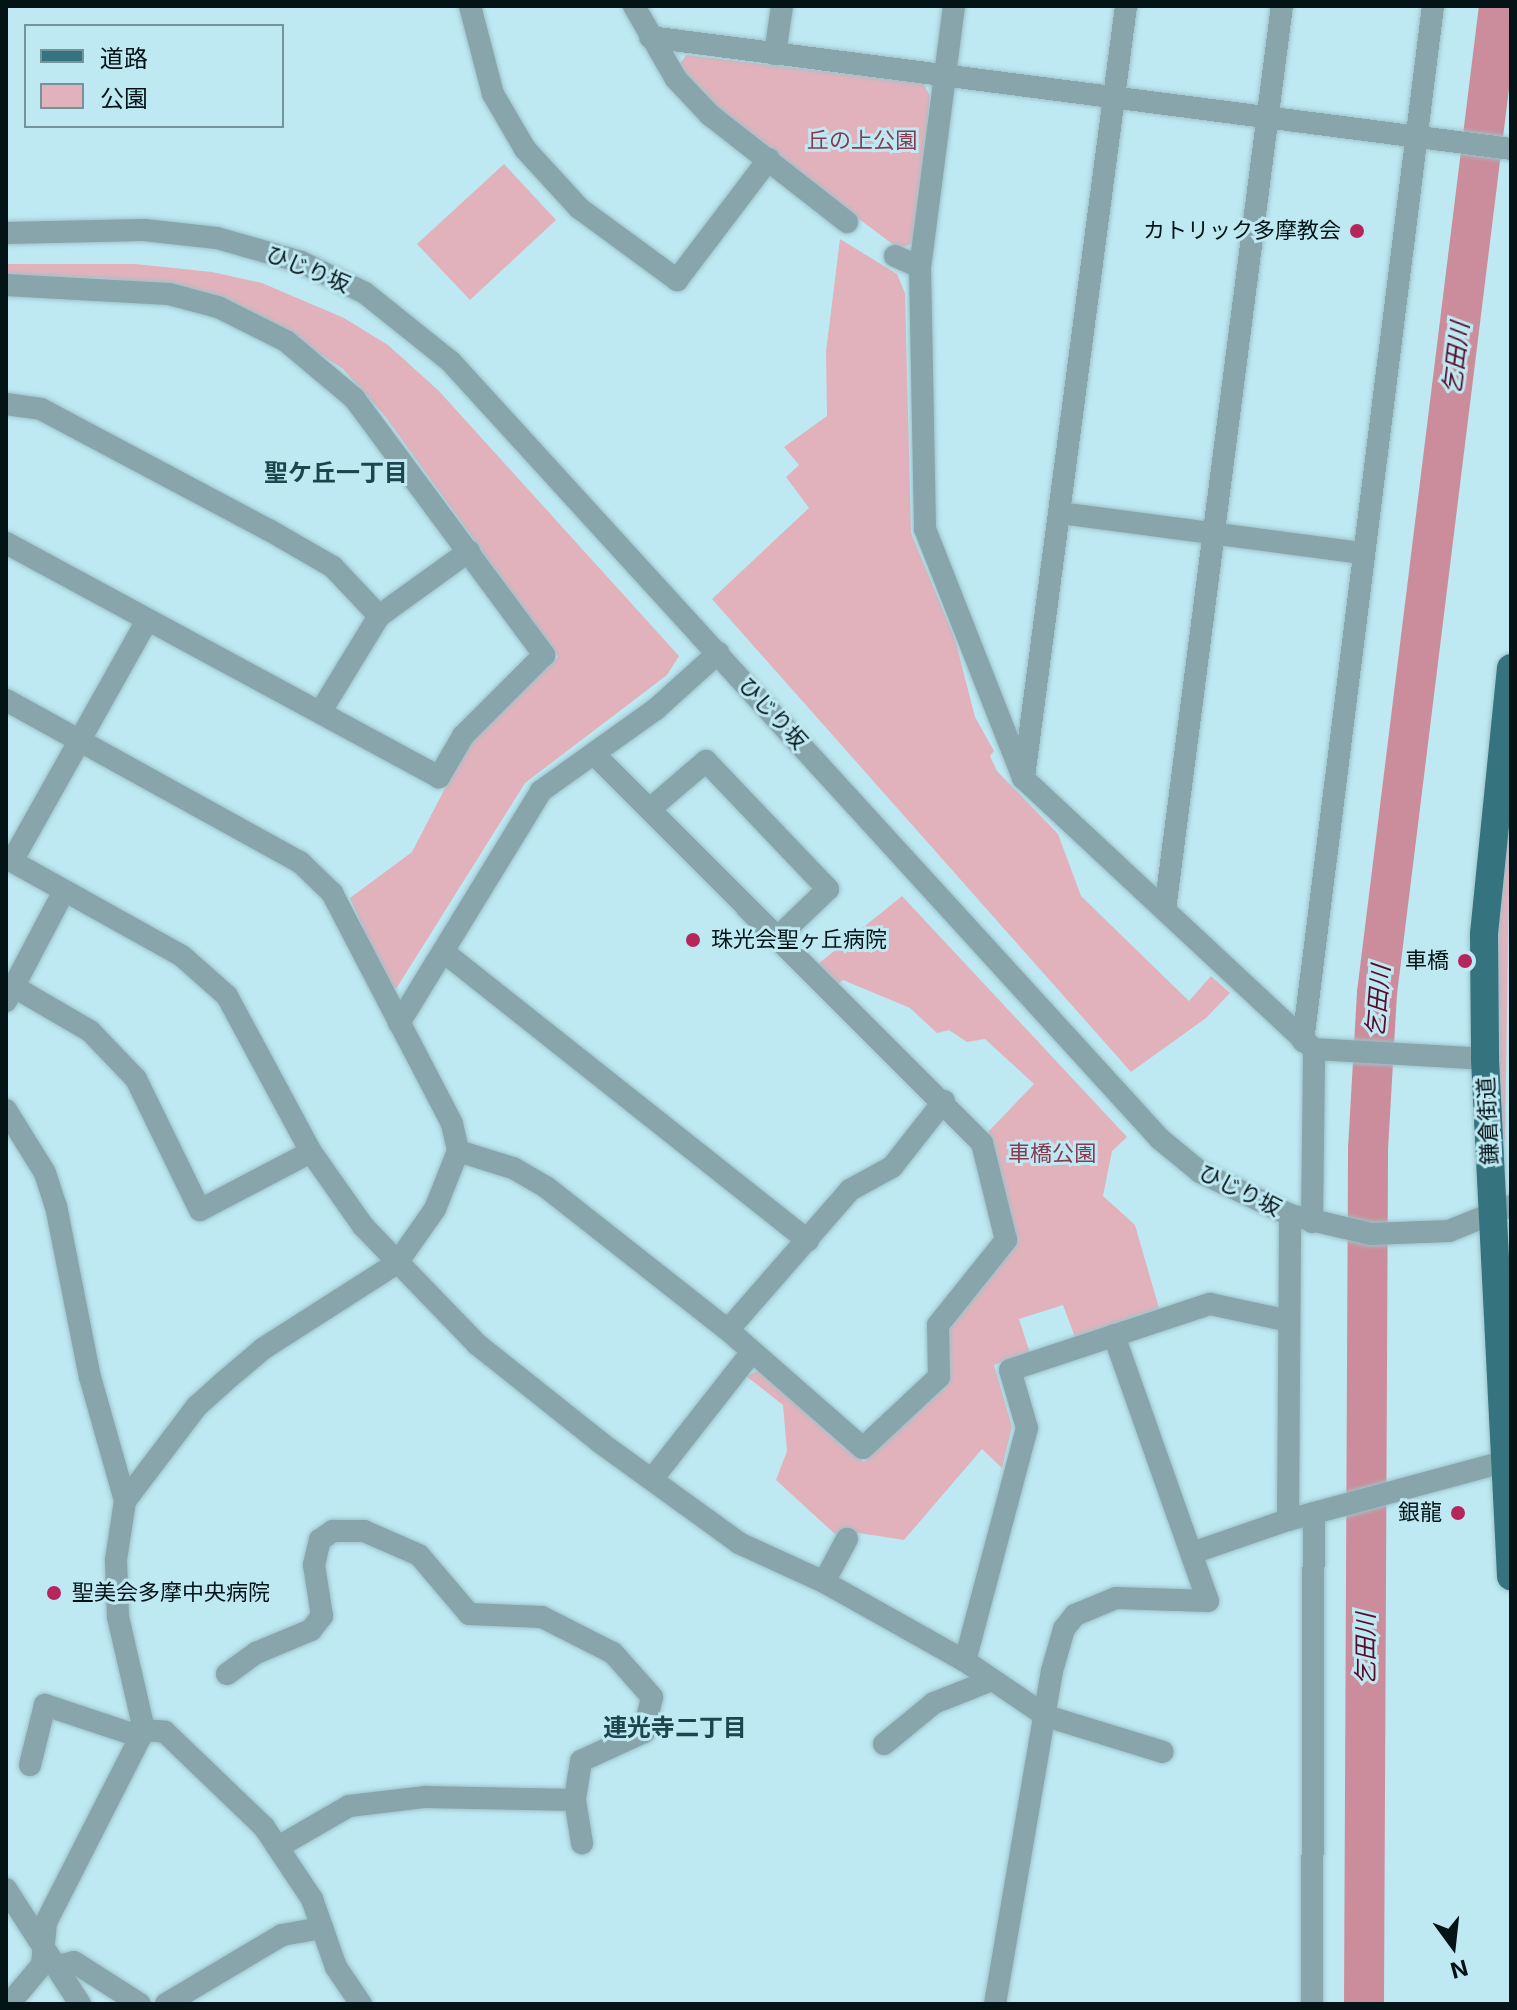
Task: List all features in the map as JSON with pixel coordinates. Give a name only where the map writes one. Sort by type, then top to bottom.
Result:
[{"type":"main road","name":"鎌倉街道","points":[[1511,668],[1490,841],[1485,1059],[1502,1210],[1511,1576]]},
{"type":"street","points":[[470,6],[493,94],[525,149],[579,208],[677,280],[769,159]]},
{"type":"street","points":[[634,6],[676,79],[710,115],[847,222]]},
{"type":"street","points":[[775,54],[782,6]]},
{"type":"street","points":[[954,6],[920,267],[925,529],[1023,778],[1314,1048],[1410,1059],[1485,1059]]},
{"type":"street","points":[[1023,778],[1061,513],[1126,6]]},
{"type":"street","points":[[1165,910],[1282,6]]},
{"type":"street","points":[[1316,1223],[1314,1048],[1362,553],[1425,138],[1433,6]]},
{"type":"street","points":[[650,37],[1511,149]]},
{"type":"street","name":"ひじり坂","points":[[6,233],[144,230],[217,238],[301,262],[365,293],[451,362],[1160,1139],[1224,1187],[1316,1223],[1411,1235],[1449,1231],[1502,1210]]},
{"type":"street","points":[[895,256],[920,267]]},
{"type":"street","points":[[6,285],[169,294],[218,307],[286,341],[354,398],[544,655],[463,736],[439,777],[6,543]]},
{"type":"street","points":[[6,404],[41,409],[269,530],[333,567],[379,616]]},
{"type":"street","points":[[1061,513],[1362,553]]},
{"type":"street","points":[[321,711],[379,616],[469,551]]},
{"type":"street","points":[[147,620],[81,741],[9,860],[182,956],[227,996],[335,1191],[397,1263],[478,1345],[739,1543],[824,1582],[965,1661],[1046,1716],[1163,1752]]},
{"type":"street","points":[[399,1023],[445,953],[541,791],[595,755],[718,653]]},
{"type":"street","points":[[6,700],[300,862],[332,893],[452,1124],[458,1151],[435,1209],[397,1263],[264,1348],[206,1397],[125,1501]]},
{"type":"street","points":[[458,1151],[513,1168],[546,1187],[728,1330],[863,1448],[939,1377],[938,1325],[1006,1240],[982,1143],[944,1101],[595,755]]},
{"type":"street","points":[[650,809],[706,761],[828,889],[779,936]]},
{"type":"street","points":[[64,891],[11,994],[90,1031],[136,1079],[200,1210],[311,1152]]},
{"type":"street","points":[[445,953],[808,1241]]},
{"type":"street","points":[[728,1330],[850,1190],[892,1167],[944,1101]]},
{"type":"street","points":[[6,1110],[45,1173],[56,1206],[90,1377],[125,1501],[116,1560],[118,1617],[143,1734],[46,1922],[51,1958]]},
{"type":"street","points":[[1288,1520],[1290,1215]]},
{"type":"street","points":[[965,1661],[1027,1428],[1010,1370],[1210,1304],[1289,1321]]},
{"type":"street","points":[[995,2004],[1057,1647],[1075,1615],[1116,1598],[1208,1601],[1114,1335]]},
{"type":"street","points":[[653,1478],[751,1353]]},
{"type":"street","points":[[1192,1553],[1288,1520],[1404,1486],[1506,1461]]},
{"type":"street","points":[[1312,2004],[1320,1511]]},
{"type":"street","points":[[227,1674],[256,1653],[311,1630],[322,1616],[314,1565],[320,1540],[333,1531],[364,1531],[419,1555],[469,1614],[542,1617],[613,1653],[652,1697],[644,1732],[581,1761],[575,1800],[582,1843]]},
{"type":"street","points":[[824,1582],[847,1539]]},
{"type":"street","points":[[884,1744],[934,1703],[992,1680]]},
{"type":"street","points":[[30,1765],[45,1705],[143,1734],[165,1732],[278,1847],[312,1899],[336,1967],[361,2004]]},
{"type":"street","points":[[278,1847],[349,1806],[425,1797],[575,1800]]},
{"type":"street","points":[[6,1889],[80,2004]]},
{"type":"street","points":[[166,2004],[282,1935],[322,1928]]},
{"type":"street","points":[[9,2004],[51,1958],[74,1962],[140,2004]]},
{"type":"green space","name":"丘の上公園","points":[[686,55],[923,83],[930,96],[917,242],[899,249],[710,107],[677,68]]},
{"type":"green space","points":[[504,164],[556,220],[470,300],[417,244]]},
{"type":"green space","points":[[840,239],[897,274],[905,293],[911,533],[955,639],[975,717],[994,751],[990,756],[997,771],[1058,834],[1081,896],[1189,1001],[1211,976],[1230,993],[1206,1018],[1131,1072],[712,599],[809,508],[786,477],[799,465],[784,447],[827,416],[826,352]]},
{"type":"green space","points":[[6,264],[135,264],[212,272],[262,283],[344,318],[388,345],[439,391],[679,656],[667,675],[525,783],[396,989],[387,982],[350,898],[412,852],[468,744],[558,657],[385,416],[343,369],[265,318],[237,306],[114,279],[6,275]]},
{"type":"green space","points":[[1511,752],[1505,1141],[1499,1142],[1495,1008],[1501,850]]},
{"type":"green space","name":"車橋公園","points":[[902,896],[1127,1137],[1112,1151],[1103,1196],[1135,1225],[1159,1308],[1075,1337],[1063,1305],[1019,1319],[1030,1353],[994,1365],[1012,1427],[1002,1468],[982,1449],[904,1540],[852,1532],[836,1535],[776,1480],[787,1451],[783,1405],[746,1376],[758,1371],[864,1462],[950,1380],[947,1329],[1014,1245],[986,1134],[1034,1084],[985,1039],[967,1042],[949,1030],[937,1033],[910,1008],[843,980],[836,986],[818,964]]},
{"type":"waterway","name":"乞田川","points":[[1364,2004],[1368,1149],[1377,993],[1499,6]]},
{"type":"place","name":"カトリック多摩教会","points":[[1357,231]]},
{"type":"place","name":"珠光会聖ヶ丘病院","points":[[693,940]]},
{"type":"place","name":"車橋","points":[[1465,961]]},
{"type":"place","name":"銀龍","points":[[1458,1513]]},
{"type":"place","name":"聖美会多摩中央病院","points":[[54,1593]]},
{"type":"district","name":"聖ケ丘一丁目","points":[[336,473]]},
{"type":"district","name":"連光寺二丁目","points":[[675,1728]]}]
